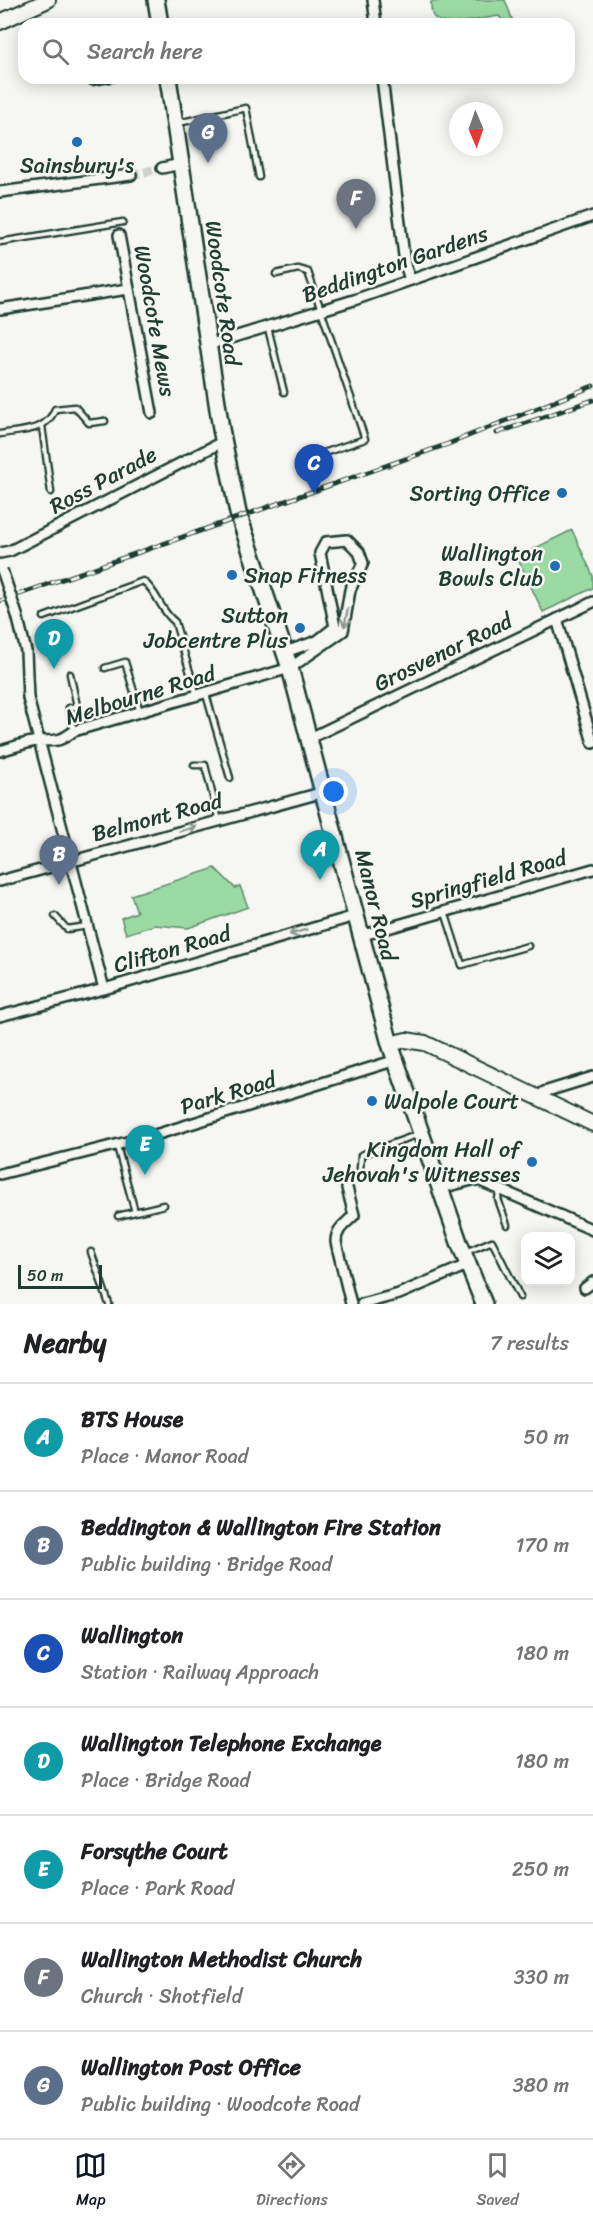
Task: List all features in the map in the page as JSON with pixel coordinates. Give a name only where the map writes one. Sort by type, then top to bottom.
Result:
[{"type":"main road","points":[[156,0],[159,18]]},
{"type":"main road","name":"Woodcote Road","points":[[169,84],[208,345],[238,513]]},
{"type":"main road","name":"Manor Road","points":[[238,513],[290,668],[390,1044],[465,1259],[484,1304]]},
{"type":"street","points":[[0,22],[48,0]]},
{"type":"street","points":[[373,0],[375,18]]},
{"type":"street","points":[[383,84],[405,264],[410,280]]},
{"type":"street","points":[[162,168],[181,164]]},
{"type":"street","points":[[0,192],[131,175]]},
{"type":"street","name":"Beddington Gardens","points":[[208,345],[320,311],[593,216]]},
{"type":"street","name":"Woodcote Mews","points":[[119,235],[152,413]]},
{"type":"street","points":[[0,309],[128,289]]},
{"type":"street","name":"Ross Parade","points":[[0,553],[10,551],[224,441]]},
{"type":"street","name":"Melbourne Road","points":[[0,752],[39,741],[50,743],[64,739],[73,731],[290,668],[332,640],[343,631],[346,625],[350,590],[363,563],[359,552],[347,540],[342,538],[324,543],[320,553],[335,627],[317,641],[285,652]]},
{"type":"street","points":[[1,567],[26,651],[28,698],[104,989]]},
{"type":"street","name":"Grosvenor Road","points":[[310,738],[593,602]]},
{"type":"street","points":[[557,619],[593,743]]},
{"type":"street","name":"Belmont Road","points":[[0,881],[324,792]]},
{"type":"street","name":"Springfield Road","points":[[360,936],[593,869]]},
{"type":"street","name":"Clifton Road","points":[[0,1016],[104,989],[355,916]]},
{"type":"street","points":[[390,1044],[405,1040],[421,1041],[593,1124]]},
{"type":"street","name":"Park Road","points":[[0,1174],[117,1146],[396,1060]]},
{"type":"street","points":[[539,1097],[544,1092],[593,1077]]},
{"type":"street","points":[[441,1188],[476,1179],[593,1230]]},
{"type":"street","points":[[347,1188],[354,1215],[341,1226],[336,1235],[336,1242],[351,1304]]},
{"type":"street","points":[[362,1304],[399,1294],[465,1259]]},
{"type":"lane","points":[[175,124],[246,108],[260,177]]},
{"type":"lane","points":[[0,242],[123,222]]},
{"type":"lane","points":[[276,274],[298,269],[308,272],[365,439],[306,459]]},
{"type":"lane","points":[[268,328],[284,392]]},
{"type":"lane","points":[[0,434],[42,426],[50,422],[55,409],[75,407],[89,423],[105,421]]},
{"type":"lane","points":[[42,426],[51,492]]},
{"type":"lane","points":[[44,616],[143,581],[153,588],[167,616],[175,622],[230,778]]},
{"type":"lane","points":[[105,668],[125,662],[140,712]]},
{"type":"lane","points":[[70,674],[77,706],[69,708],[73,731]]},
{"type":"lane","points":[[194,765],[205,765],[219,821]]},
{"type":"lane","points":[[445,912],[462,966],[528,946]]},
{"type":"lane","points":[[56,916],[67,929],[88,926]]},
{"type":"lane","points":[[360,1169],[361,1155],[421,1133]]},
{"type":"lane","points":[[117,1146],[135,1212]]},
{"type":"lane","points":[[501,1188],[498,1199],[507,1225]]},
{"type":"lane","points":[[118,1216],[164,1205]]},
{"type":"lane","points":[[465,1259],[492,1241],[520,1297]]},
{"type":"lane","points":[[91,1251],[109,1304]]},
{"type":"green space","points":[[505,0],[512,18],[499,16],[435,18],[432,15],[431,2]]},
{"type":"green space","name":"Wallington Bowls Club","points":[[572,530],[593,576],[593,588],[543,612],[517,557]]},
{"type":"green space","points":[[215,868],[235,888],[240,886],[248,907],[188,928],[155,925],[126,934],[121,918],[137,912],[131,895]]},
{"type":"tunnel","points":[[131,175],[162,168]]},
{"type":"railway","points":[[0,601],[448,444],[593,386]]},
{"type":"railway","points":[[497,433],[593,400]]},
{"type":"place","name":"Sainsbury's","points":[[77,142]]},
{"type":"place","name":"Wallington Post Office","points":[[208,163]]},
{"type":"place","name":"Wallington Methodist Church","points":[[356,229]]},
{"type":"place","name":"Sorting Office","points":[[562,493]]},
{"type":"place","name":"Wallington","points":[[314,494]]},
{"type":"place","name":"Wallington Bowls Club","points":[[555,566]]},
{"type":"place","name":"Snap Fitness","points":[[232,575]]},
{"type":"place","name":"Sutton Jobcentre Plus","points":[[300,628]]},
{"type":"place","name":"Wallington Telephone Exchange","points":[[54,669]]},
{"type":"place","name":"BTS House","points":[[320,880]]},
{"type":"place","name":"Beddington & Wallington Fire Station","points":[[59,885]]},
{"type":"place","name":"Walpole Court","points":[[372,1101]]},
{"type":"place","name":"Kingdom Hall of Jehovah's Witnesses","points":[[532,1162]]},
{"type":"place","name":"Forsythe Court","points":[[145,1175]]}]
